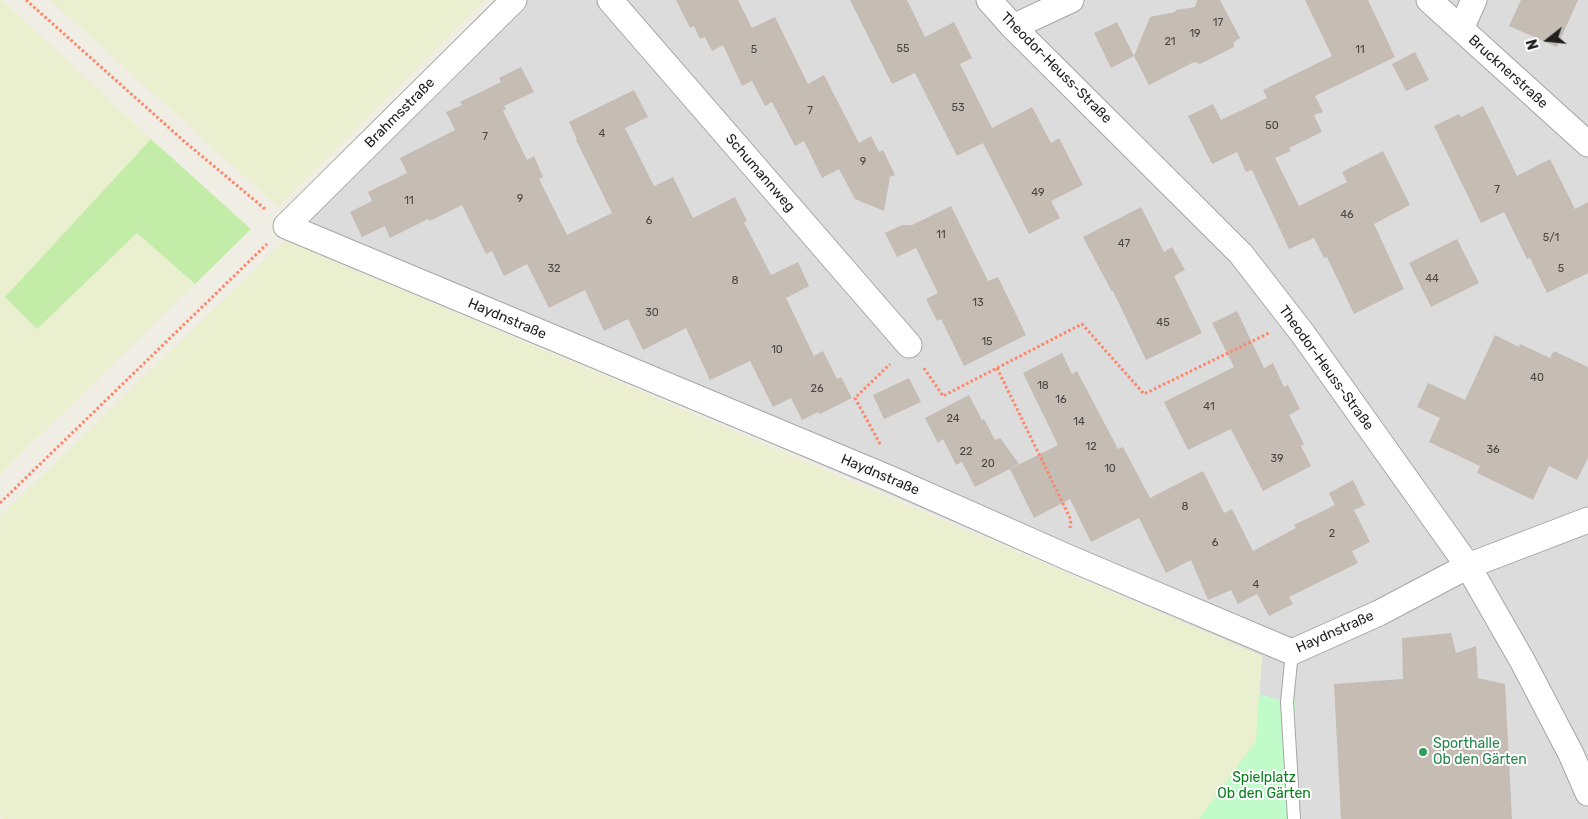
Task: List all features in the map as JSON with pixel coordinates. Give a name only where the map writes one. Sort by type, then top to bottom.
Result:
[{"type":"street","name":"Brahmsstraße","points":[[286,226],[514,0]]},
{"type":"street","name":"Schumannweg","points":[[610,0],[909,345]]},
{"type":"street","name":"Theodor-Heuss-Straße","points":[[989,0],[1013,28],[1241,254],[1293,321],[1468,566],[1523,662],[1571,754],[1588,793]]},
{"type":"street","points":[[1013,28],[1071,0]]},
{"type":"street","name":"Brucknerstraße","points":[[1429,0],[1588,144]]},
{"type":"street","points":[[1461,29],[1474,0]]},
{"type":"street","name":"Haydnstraße","points":[[286,226],[891,479],[1067,557],[1292,652],[1379,613],[1468,566],[1588,520]]},
{"type":"lane","points":[[1292,652],[1287,702],[1294,819]]},
{"type":"path","points":[[0,504],[286,226],[185,142],[26,0]]},
{"type":"path","points":[[891,479],[891,465],[855,398],[909,345],[943,396],[1082,324],[1144,394],[1293,321]]},
{"type":"path","points":[[997,368],[1071,520],[1067,557]]},
{"type":"shaded area","points":[[497,0],[1588,0],[1588,819],[1199,819],[1256,741],[1262,656],[274,228]]},
{"type":"green space","points":[[0,0],[151,139],[6,297],[37,329],[137,233],[195,284],[0,474]]},
{"type":"green space","points":[[50,0],[485,0],[278,207]]},
{"type":"green space","points":[[151,139],[251,229],[195,284],[137,233],[37,329],[5,297]]},
{"type":"green space","points":[[285,240],[1262,656],[1256,741],[1199,819],[4,819],[0,817],[0,516]]},
{"type":"green space","name":"Spielplatz Ob den Gärten","points":[[1259,694],[1287,702],[1295,699],[1298,819],[1199,819],[1256,741]]},
{"type":"building","points":[[676,0],[738,0],[752,28],[775,17],[808,84],[824,75],[859,143],[871,136],[879,152],[883,150],[895,175],[890,177],[884,211],[855,199],[839,169],[822,178],[804,141],[795,146],[772,102],[765,106],[752,81],[742,86],[723,45],[712,51],[705,37],[700,39],[694,26],[690,28]]},
{"type":"building","points":[[850,0],[907,0],[925,37],[954,22],[972,58],[960,64],[992,128],[1032,107],[1051,143],[1059,138],[1083,185],[1051,201],[1060,218],[1029,234],[983,143],[957,156],[915,73],[892,84]]},
{"type":"building","points":[[1197,0],[1220,0],[1240,38],[1234,42],[1234,47],[1200,64],[1194,62],[1149,85],[1134,56],[1150,17],[1195,7]]},
{"type":"building","points":[[1305,0],[1368,0],[1395,57],[1315,96],[1323,112],[1314,115],[1322,132],[1289,148],[1291,151],[1275,158],[1299,206],[1347,182],[1342,172],[1383,151],[1410,205],[1374,224],[1404,289],[1354,314],[1327,257],[1324,258],[1314,238],[1289,249],[1252,170],[1246,172],[1237,152],[1212,164],[1188,116],[1213,104],[1221,120],[1267,98],[1263,90],[1332,56]]},
{"type":"building","points":[[1521,0],[1578,0],[1557,47],[1509,26]]},
{"type":"building","points":[[1117,22],[1134,56],[1111,68],[1094,33]]},
{"type":"building","points":[[1415,52],[1429,80],[1406,91],[1392,64]]},
{"type":"building","points":[[521,67],[534,92],[504,106],[506,109],[503,111],[527,160],[534,156],[543,177],[539,179],[567,235],[612,213],[569,122],[634,90],[648,117],[625,128],[654,186],[673,177],[693,218],[735,197],[747,221],[744,222],[771,275],[798,262],[809,286],[786,298],[814,356],[823,351],[837,379],[841,377],[852,398],[820,414],[818,412],[802,420],[791,398],[773,407],[750,361],[710,380],[686,328],[643,350],[628,319],[604,331],[585,290],[549,308],[527,264],[504,276],[492,251],[486,254],[462,205],[390,238],[385,226],[362,237],[350,212],[372,201],[368,192],[407,173],[400,158],[455,130],[446,112],[462,105],[460,102],[501,82],[499,78]]},
{"type":"building","points":[[1483,106],[1517,176],[1550,159],[1575,209],[1588,202],[1588,273],[1547,293],[1530,258],[1527,259],[1504,212],[1481,223],[1434,126],[1459,114],[1461,117]]},
{"type":"building","points":[[951,206],[988,281],[998,277],[1026,335],[964,366],[941,319],[937,321],[926,299],[938,293],[916,248],[897,257],[885,233],[902,225],[912,225]]},
{"type":"building","points":[[1141,207],[1164,252],[1172,247],[1185,270],[1174,276],[1202,333],[1146,360],[1113,291],[1083,237]]},
{"type":"building","points":[[1457,239],[1479,283],[1431,307],[1409,263]]},
{"type":"building","points":[[1237,311],[1264,368],[1273,363],[1284,387],[1288,385],[1300,409],[1289,415],[1304,444],[1301,446],[1311,466],[1263,491],[1231,429],[1188,450],[1164,402],[1234,367],[1212,323]]},
{"type":"building","points":[[1495,335],[1519,347],[1520,344],[1550,358],[1554,351],[1588,367],[1588,458],[1577,480],[1549,466],[1533,500],[1477,473],[1480,466],[1429,442],[1440,418],[1417,407],[1428,383],[1465,400]]},
{"type":"building","points":[[1062,353],[1072,374],[1077,371],[1118,449],[1123,447],[1150,498],[1203,471],[1224,513],[1232,509],[1253,551],[1296,528],[1294,525],[1335,505],[1329,493],[1353,480],[1365,505],[1354,510],[1370,542],[1352,551],[1358,563],[1289,597],[1293,604],[1269,616],[1257,594],[1238,604],[1231,590],[1208,600],[1191,560],[1166,573],[1139,518],[1091,542],[1070,499],[1034,518],[1010,469],[1058,445],[1023,373]]},
{"type":"building","points":[[909,378],[921,402],[884,419],[873,395]]},
{"type":"building","points":[[969,395],[995,440],[1000,438],[1019,464],[975,487],[962,462],[956,465],[943,439],[938,443],[925,418]]},
{"type":"building","name":"Sporthalle Ob den Gärten","points":[[1451,633],[1456,653],[1476,646],[1478,678],[1505,684],[1512,819],[1341,819],[1334,684],[1403,679],[1402,638]]},
{"type":"place","name":"Sporthalle Ob den Gärten","points":[[1423,752]]}]
